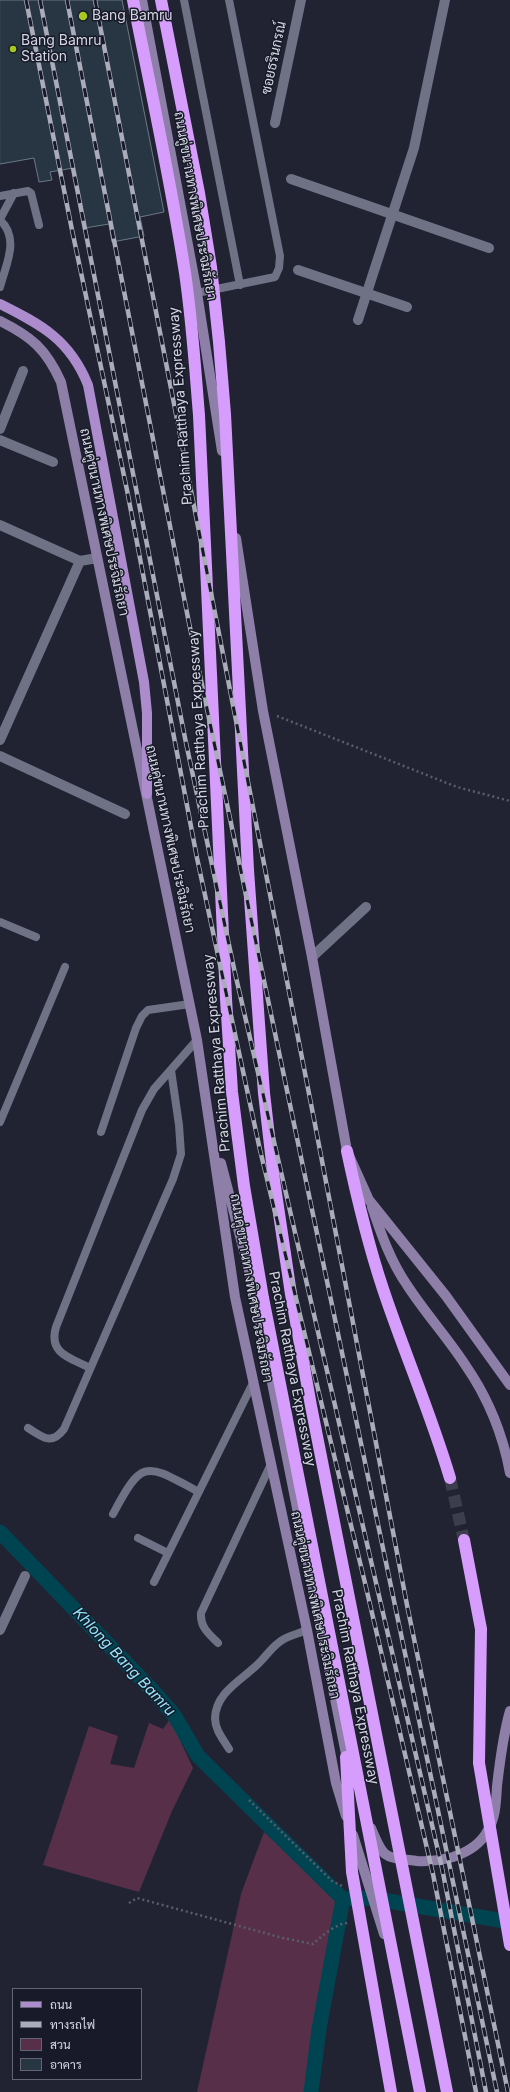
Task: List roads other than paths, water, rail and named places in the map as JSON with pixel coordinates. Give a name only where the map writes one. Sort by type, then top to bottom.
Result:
[{"type":"highway","name":"Prachim Ratthaya Expressway","points":[[133,0],[172,198],[185,274],[193,346],[201,446],[226,999],[232,1092],[244,1186],[263,1298],[312,1551],[420,2092]]},
{"type":"highway","name":"Prachim Ratthaya Expressway","points":[[161,0],[199,193],[211,267],[219,342],[225,414],[242,766],[255,989],[274,1180],[291,1294],[311,1406],[448,2092]]},
{"type":"highway","points":[[347,1151],[366,1236],[380,1281],[439,1440],[450,1478]]},
{"type":"highway","points":[[464,1540],[481,1629],[479,1763],[510,1945]]},
{"type":"highway","points":[[346,1757],[352,1872],[391,2092]]},
{"type":"main road","name":"ถนนคู่ขนานทางพิเศษประจิมรัถยา","points":[[142,0],[197,293],[263,711],[312,957],[347,1151],[369,1200],[446,1296],[510,1382]]},
{"type":"main road","points":[[0,304],[36,322],[54,334],[70,351],[81,367],[88,385],[110,494],[144,682],[147,713],[146,794]]},
{"type":"main road","name":"ถนนคู่ขนานทางพิเศษประจิมรัถยา","points":[[0,321],[23,332],[39,345],[51,361],[61,382],[190,1004],[211,1127],[227,1251],[253,1383],[307,1630],[336,1783],[401,1990],[420,2092]]},
{"type":"main road","points":[[211,1127],[252,1282],[346,1757],[378,1846],[385,1856],[421,1861],[443,1859],[463,1854],[484,1837],[492,1823],[503,1741],[510,1711]]},
{"type":"main road","points":[[369,1200],[387,1247],[406,1284],[467,1367],[481,1389],[498,1427],[510,1473]]},
{"type":"street","name":"ซอยธรินกรณ์","points":[[275,123],[301,0]]},
{"type":"street","points":[[358,320],[414,148],[445,0]]},
{"type":"street","points":[[291,179],[393,216],[490,248]]},
{"type":"street","points":[[298,270],[407,307]]},
{"type":"street","points":[[0,429],[23,371]]},
{"type":"street","points":[[0,440],[53,462]]},
{"type":"street","points":[[0,525],[80,561],[97,558]]},
{"type":"street","points":[[0,740],[80,561]]},
{"type":"street","points":[[0,756],[125,814]]},
{"type":"street","points":[[312,957],[366,907]]},
{"type":"street","points":[[0,1630],[25,1576]]},
{"type":"lane","points":[[184,0],[240,285]]},
{"type":"lane","points":[[197,293],[275,277],[279,268],[280,256],[229,0]]},
{"type":"lane","points":[[0,196],[28,191],[31,193],[39,225]]},
{"type":"lane","points":[[0,287],[3,267],[12,245],[11,235],[7,226],[0,220],[14,194]]},
{"type":"lane","points":[[0,922],[36,937]]},
{"type":"lane","points":[[0,1122],[65,968]]},
{"type":"lane","points":[[101,1132],[136,1028],[142,1016],[148,1010],[190,1004]]},
{"type":"lane","points":[[90,1368],[62,1353],[53,1342],[54,1335],[142,1110],[154,1089],[197,1040]]},
{"type":"lane","points":[[28,1428],[52,1440],[58,1437],[64,1429],[173,1179],[181,1154],[180,1125],[171,1070]]},
{"type":"lane","points":[[154,1582],[253,1383]]},
{"type":"lane","points":[[218,1643],[203,1628],[200,1620],[201,1613],[271,1464]]},
{"type":"lane","points":[[113,1514],[129,1486],[140,1473],[147,1470],[157,1471],[199,1492]]},
{"type":"lane","points":[[138,1538],[168,1553]]},
{"type":"lane","points":[[229,1749],[217,1731],[215,1718],[219,1703],[227,1690],[259,1663],[272,1648],[285,1638],[307,1630]]},
{"type":"waterway","name":"Khlong Bang Bamru","points":[[0,1532],[154,1692],[174,1715],[198,1756],[343,1899]]},
{"type":"waterway","points":[[344,1899],[371,1898],[510,1922]]},
{"type":"waterway","points":[[311,2092],[319,2029],[343,1899]]},
{"type":"tunnel","points":[[450,1478],[464,1540]]},
{"type":"railway","points":[[26,0],[72,230],[127,490],[197,858],[260,1150],[365,1583],[433,1874],[476,2092]]},
{"type":"railway","points":[[40,0],[185,738],[235,973],[442,1868],[486,2092]]},
{"type":"railway","points":[[67,0],[189,623],[497,2092]]},
{"type":"railway","points":[[95,0],[313,1114],[407,1605],[508,2092]]},
{"type":"place","name":"Bang Bamru","points":[[83,16]]},
{"type":"place","name":"Bang Bamru Station","points":[[13,49]]}]
